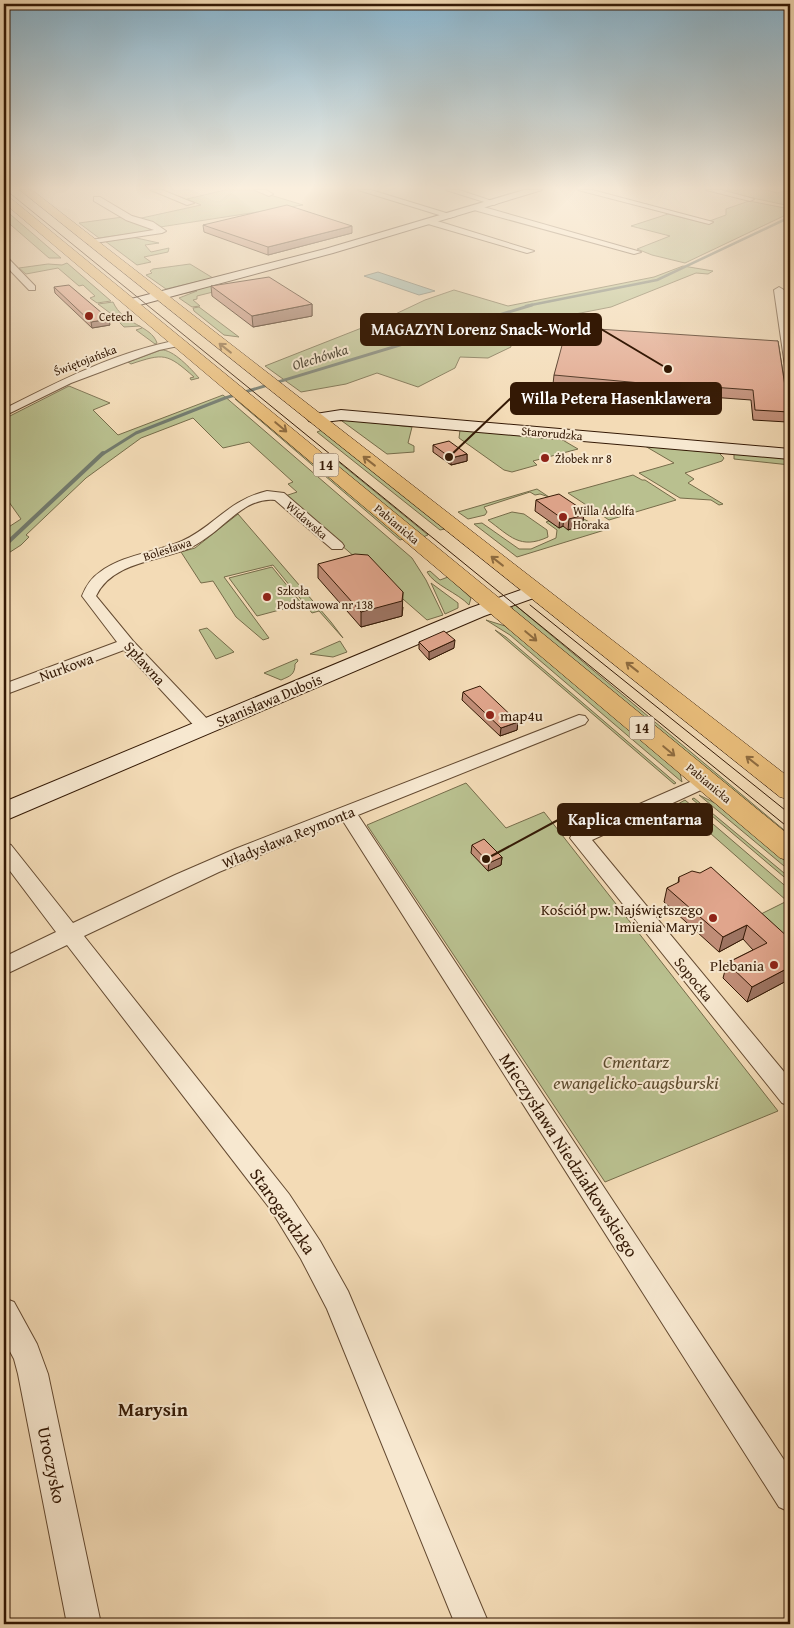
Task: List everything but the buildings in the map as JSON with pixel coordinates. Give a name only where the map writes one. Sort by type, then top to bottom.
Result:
[{"type":"main road","name":"Pabianicka","points":[[87,266],[790,851]]},
{"type":"main road","name":"14","points":[[121,266],[790,791]]},
{"type":"street","points":[[11,266],[32,288]]},
{"type":"street","points":[[132,303],[272,266]]},
{"type":"street","points":[[779,290],[790,366]]},
{"type":"street","name":"Świętojańska","points":[[4,412],[67,381],[157,347],[179,343]]},
{"type":"street","name":"Starorudzka","points":[[315,418],[340,415],[790,454]]},
{"type":"street","name":"Widawska","points":[[276,495],[337,546]]},
{"type":"street","name":"Bolesława","points":[[89,596],[91,589],[109,573],[133,560],[185,545],[197,539],[241,504],[276,495]]},
{"type":"street","name":"Stanisława Dubois","points":[[4,812],[494,604],[535,591]]},
{"type":"street","name":"Spławna","points":[[89,596],[128,644],[205,727]]},
{"type":"street","name":"Nurkowa","points":[[4,690],[128,644]]},
{"type":"street","name":"Władysława Reymonta","points":[[4,967],[136,901],[241,855],[348,814],[579,720]]},
{"type":"street","name":"Sopocka","points":[[706,781],[580,838],[790,1096]]},
{"type":"street","name":"Mieczysława Niedziałkowskiego","points":[[348,814],[790,1496]]},
{"type":"street","name":"Starogardzka","points":[[4,850],[280,1202],[321,1265],[338,1301],[472,1624]]},
{"type":"street","name":"Uroczysko","points":[[4,1312],[27,1354],[33,1374],[84,1624]]},
{"type":"green space","points":[[70,266],[111,301],[97,303],[90,298],[95,296],[83,285],[79,286],[58,268],[26,274],[19,268]]},
{"type":"green space","points":[[193,266],[213,278],[166,289],[146,275],[152,273],[150,271],[153,269]]},
{"type":"green space","points":[[683,266],[713,271],[708,274],[696,273],[611,307],[560,317],[553,326],[523,324],[506,327],[511,347],[488,358],[460,357],[455,368],[418,387],[377,373],[346,384],[301,392],[265,366],[387,318],[425,300],[454,290],[508,306],[654,277]]},
{"type":"green space","points":[[214,285],[221,290],[197,296],[197,299],[193,300],[200,306],[192,307],[179,298],[197,291],[176,295]]},
{"type":"green space","points":[[113,302],[123,316],[139,326],[124,327],[117,320],[122,319],[98,304]]},
{"type":"green space","points":[[199,307],[239,337],[224,335],[194,311],[193,308]]},
{"type":"green space","points":[[141,327],[154,337],[157,343],[155,344],[136,330]]},
{"type":"green space","points":[[161,350],[176,356],[199,378],[191,380],[190,378],[194,377],[185,369],[165,357],[151,358],[131,364],[128,362]]},
{"type":"green space","points":[[69,386],[110,403],[93,410],[118,435],[223,395],[412,558],[426,580],[443,615],[427,620],[285,496],[297,492],[288,484],[293,482],[249,442],[223,448],[193,418],[141,438],[86,478],[26,535],[29,537],[21,545],[4,556],[4,530],[21,519],[4,495],[4,419]]},
{"type":"green space","points":[[236,399],[403,539],[400,540]]},
{"type":"green space","points":[[342,421],[412,427],[408,443],[414,446],[414,452],[387,454]]},
{"type":"green space","points":[[322,430],[445,529],[440,530],[317,432]]},
{"type":"green space","points":[[460,430],[561,439],[578,449],[533,461],[537,465],[512,472],[504,470],[459,438]]},
{"type":"green space","points":[[645,446],[719,453],[724,458],[722,461],[685,473],[694,479],[688,483],[723,504],[719,505],[711,500],[680,498],[639,473],[674,463]]},
{"type":"green space","points":[[734,453],[790,458],[790,465],[734,459]]},
{"type":"green space","points":[[330,455],[428,535],[423,537],[327,458]]},
{"type":"green space","points":[[633,475],[645,480],[676,500],[609,520],[568,493]]},
{"type":"green space","points":[[537,489],[549,497],[540,494],[535,495],[530,492],[484,507],[487,512],[485,515],[468,519],[458,512]]},
{"type":"green space","points":[[512,512],[524,514],[547,530],[548,537],[538,541],[523,542],[509,536],[488,520]]},
{"type":"green space","points":[[238,514],[343,638],[319,611],[312,613],[273,565],[224,577],[269,638],[263,640],[236,617],[213,581],[201,583],[181,552],[195,548]]},
{"type":"green space","points":[[582,518],[593,524],[599,523],[608,529],[517,557],[474,524],[482,523],[519,549],[531,549],[556,538],[557,530],[546,522],[549,521],[559,528]]},
{"type":"green space","points":[[272,567],[302,604],[257,616],[229,578]]},
{"type":"green space","points":[[430,571],[440,580],[448,577],[471,598],[469,605],[430,577],[427,572]]},
{"type":"green space","points":[[431,583],[458,603],[458,608],[445,614]]},
{"type":"green space","points":[[514,604],[790,835],[790,837],[513,611],[512,607]]},
{"type":"green space","points":[[486,620],[505,626],[680,773],[682,782],[510,635]]},
{"type":"green space","points":[[207,628],[234,652],[216,659],[199,630]]},
{"type":"green space","points":[[495,630],[506,637],[676,783],[674,784]]},
{"type":"green space","points":[[340,641],[347,652],[333,657],[310,654]]},
{"type":"green space","points":[[297,659],[298,661],[295,664],[293,673],[281,680],[264,673]]},
{"type":"green space","name":"Cmentarz ewangelicko-augsburski","points":[[466,783],[506,828],[544,812],[778,1111],[605,1182],[367,825]]},
{"type":"green space","points":[[699,795],[715,803],[790,865],[790,871]]},
{"type":"green space","points":[[694,798],[790,878],[790,882],[692,799]]},
{"type":"green space","points":[[685,800],[790,890],[790,957],[761,914],[787,901],[693,818],[683,820],[669,809]]},
{"type":"water","points":[[378,272],[435,291],[419,295],[364,276]]},
{"type":"waterway","name":"Olechówka","points":[[526,306],[657,280],[687,266]]},
{"type":"waterway","name":"Olechówka","points":[[101,455],[136,433],[225,398],[532,305]]},
{"type":"waterway","name":"Olechówka","points":[[4,546],[103,453]]},
{"type":"tram line","points":[[99,266],[790,829]]},
{"type":"tram line","points":[[530,605],[790,814]]},
{"type":"place","name":"Cetech","points":[[89,316]]},
{"type":"place","name":"MAGAZYN Lorenz Snack-World","points":[[668,369]]},
{"type":"place","name":"Willa Petera Hasenklawera","points":[[449,457]]},
{"type":"place","name":"Żłobek nr 8","points":[[545,458]]},
{"type":"place","name":"Willa Adolfa Horaka","points":[[563,517]]},
{"type":"place","name":"Szkoła Podstawowa nr 138","points":[[267,597]]},
{"type":"place","name":"map4u","points":[[490,715]]},
{"type":"place","name":"Kaplica cmentarna","points":[[486,859]]},
{"type":"place","name":"Kościół pw. Najświętszego Imienia Maryi","points":[[713,918]]},
{"type":"place","name":"Plebania","points":[[774,965]]},
{"type":"district","name":"Marysin","points":[[153,1409]]}]
